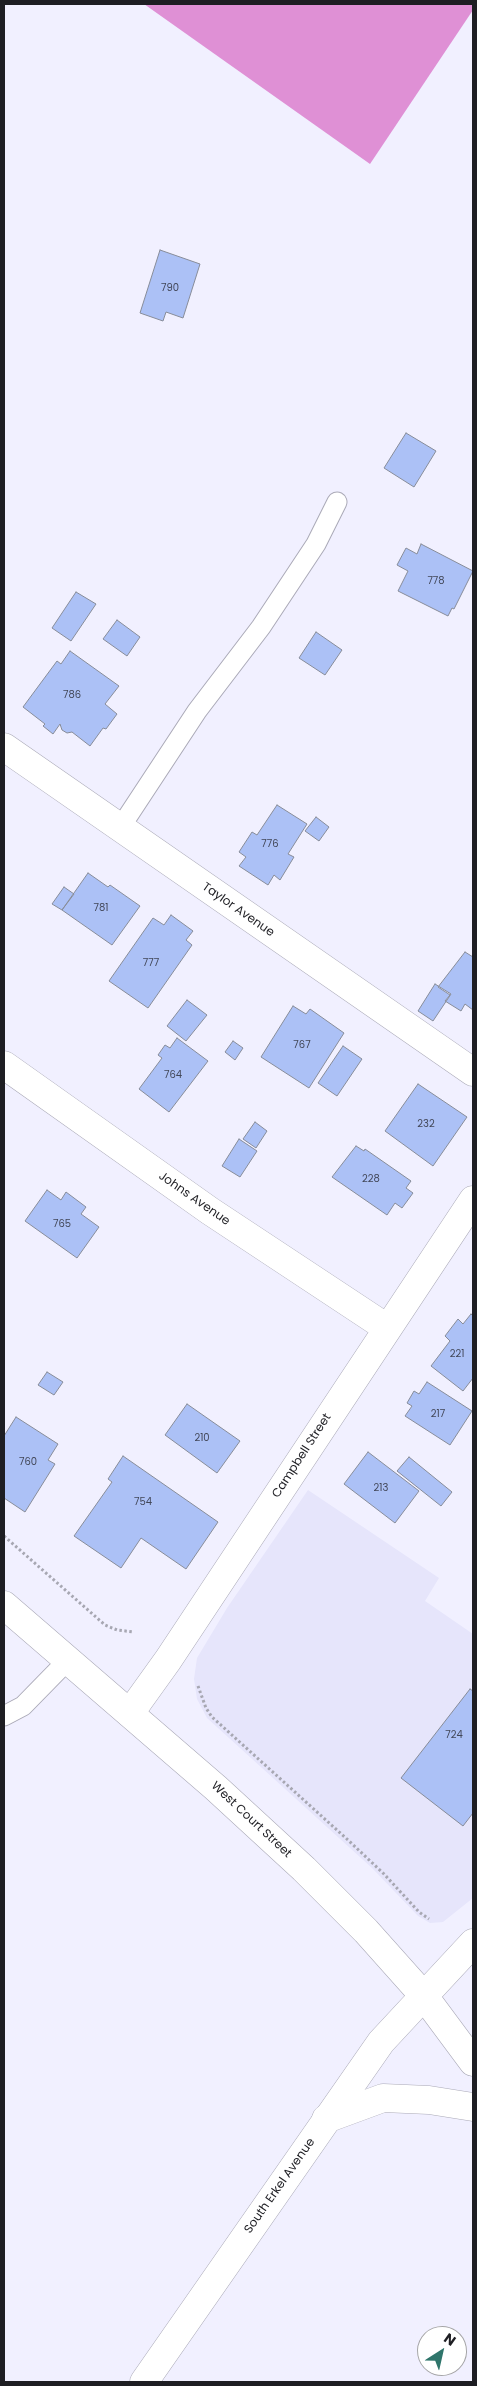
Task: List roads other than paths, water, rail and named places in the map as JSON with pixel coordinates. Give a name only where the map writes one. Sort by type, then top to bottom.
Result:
[{"type":"street","name":"Taylor Avenue","points":[[4,747],[120,828],[470,1064]]},
{"type":"street","name":"Johns Avenue","points":[[4,1065],[210,1211],[387,1328]]},
{"type":"street","name":"Campbell Street","points":[[130,1713],[168,1660],[473,1200]]},
{"type":"street","name":"West Court Street","points":[[4,1604],[216,1788],[304,1869],[366,1931],[424,1996],[473,2062]]},
{"type":"street","name":"South Erkel Avenue","points":[[144,2382],[326,2119],[382,2042],[473,1943]]},
{"type":"street","points":[[326,2119],[383,2098],[429,2100],[473,2107]]},
{"type":"lane","points":[[120,828],[198,712],[261,627],[316,544],[337,502]]},
{"type":"lane","points":[[4,1716],[23,1706],[68,1660]]}]
